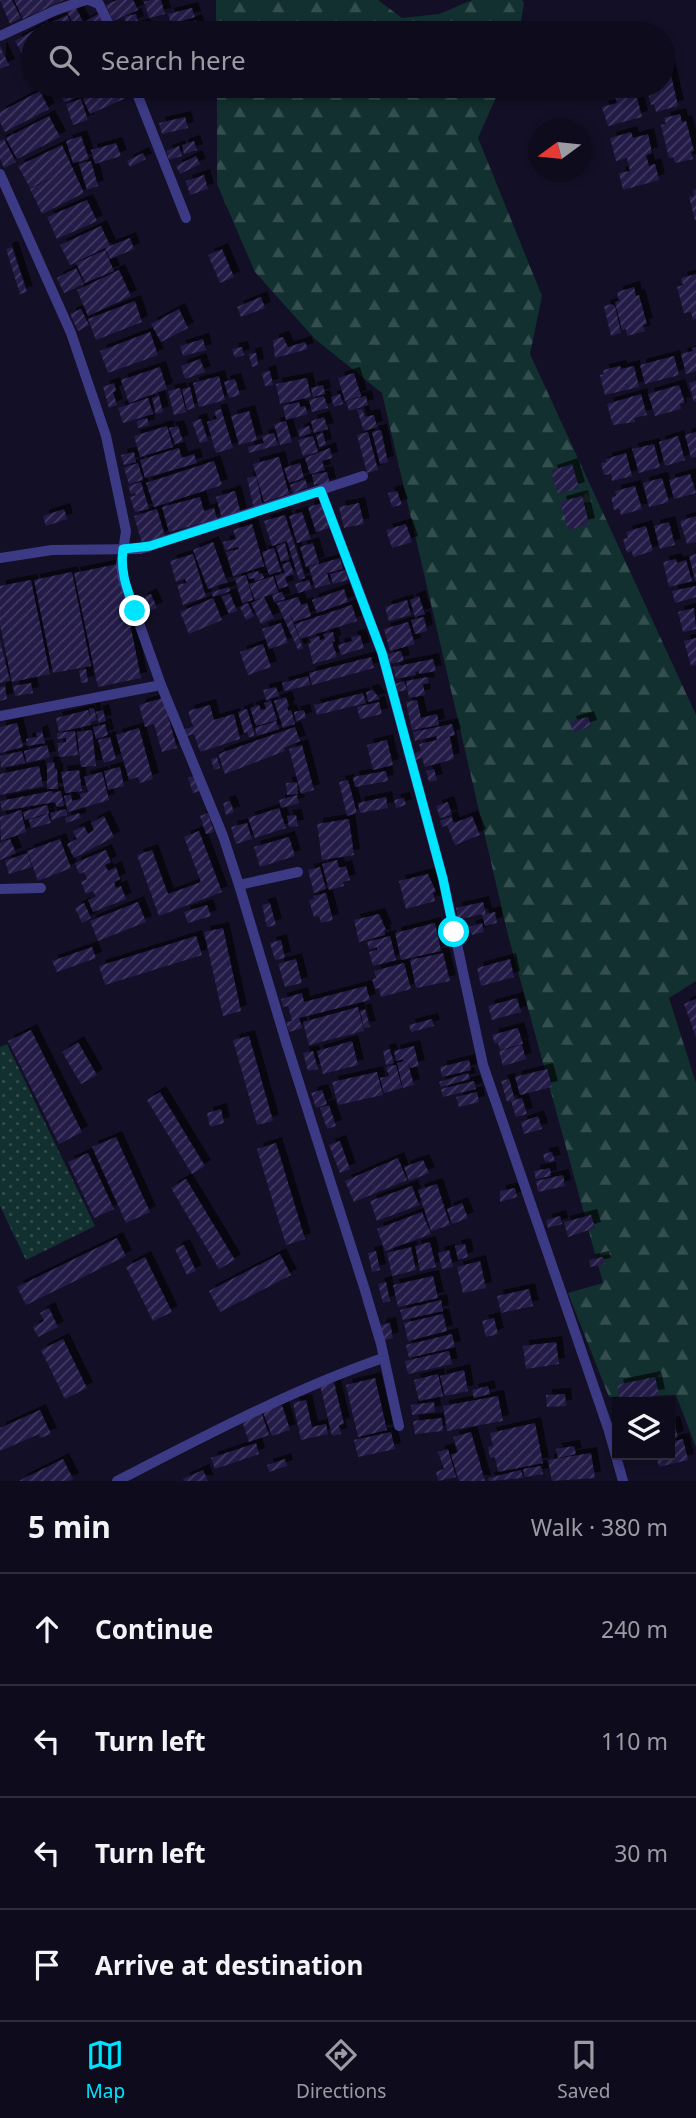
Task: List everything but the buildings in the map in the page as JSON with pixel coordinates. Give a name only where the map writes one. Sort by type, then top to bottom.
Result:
[{"type":"street","points":[[32,21],[88,0],[99,4],[107,21]]},
{"type":"street","points":[[0,36],[21,26]]},
{"type":"street","points":[[139,98],[186,218]]},
{"type":"street","points":[[0,174],[71,333],[106,436],[126,531],[121,565],[123,578],[161,685],[223,836],[239,885],[364,1287],[399,1426]]},
{"type":"street","points":[[0,558],[52,550],[150,546],[363,476]]},
{"type":"street","points":[[321,491],[382,653],[443,879],[483,1065],[608,1428],[623,1481]]},
{"type":"street","points":[[0,716],[161,685]]},
{"type":"street","points":[[239,885],[299,872]]},
{"type":"street","points":[[0,889],[41,888]]},
{"type":"street","points":[[117,1481],[201,1438],[351,1369],[383,1358]]},
{"type":"green space","points":[[216,0],[378,0],[402,18],[439,14],[472,0],[522,0],[524,3],[521,21],[216,21]]},
{"type":"green space","points":[[217,98],[496,98],[478,138],[542,296],[530,354],[696,715],[696,981],[669,998],[696,1083],[696,1447],[676,1395],[609,1397],[568,1293],[603,1283],[507,931],[382,393],[315,339],[255,272],[217,184]]},
{"type":"green space","points":[[7,1044],[95,1226],[26,1260],[0,1206],[0,1047]]},
{"type":"route","points":[[135,611],[123,578],[123,549],[140,549],[321,491],[382,653],[443,879],[454,932]]}]
